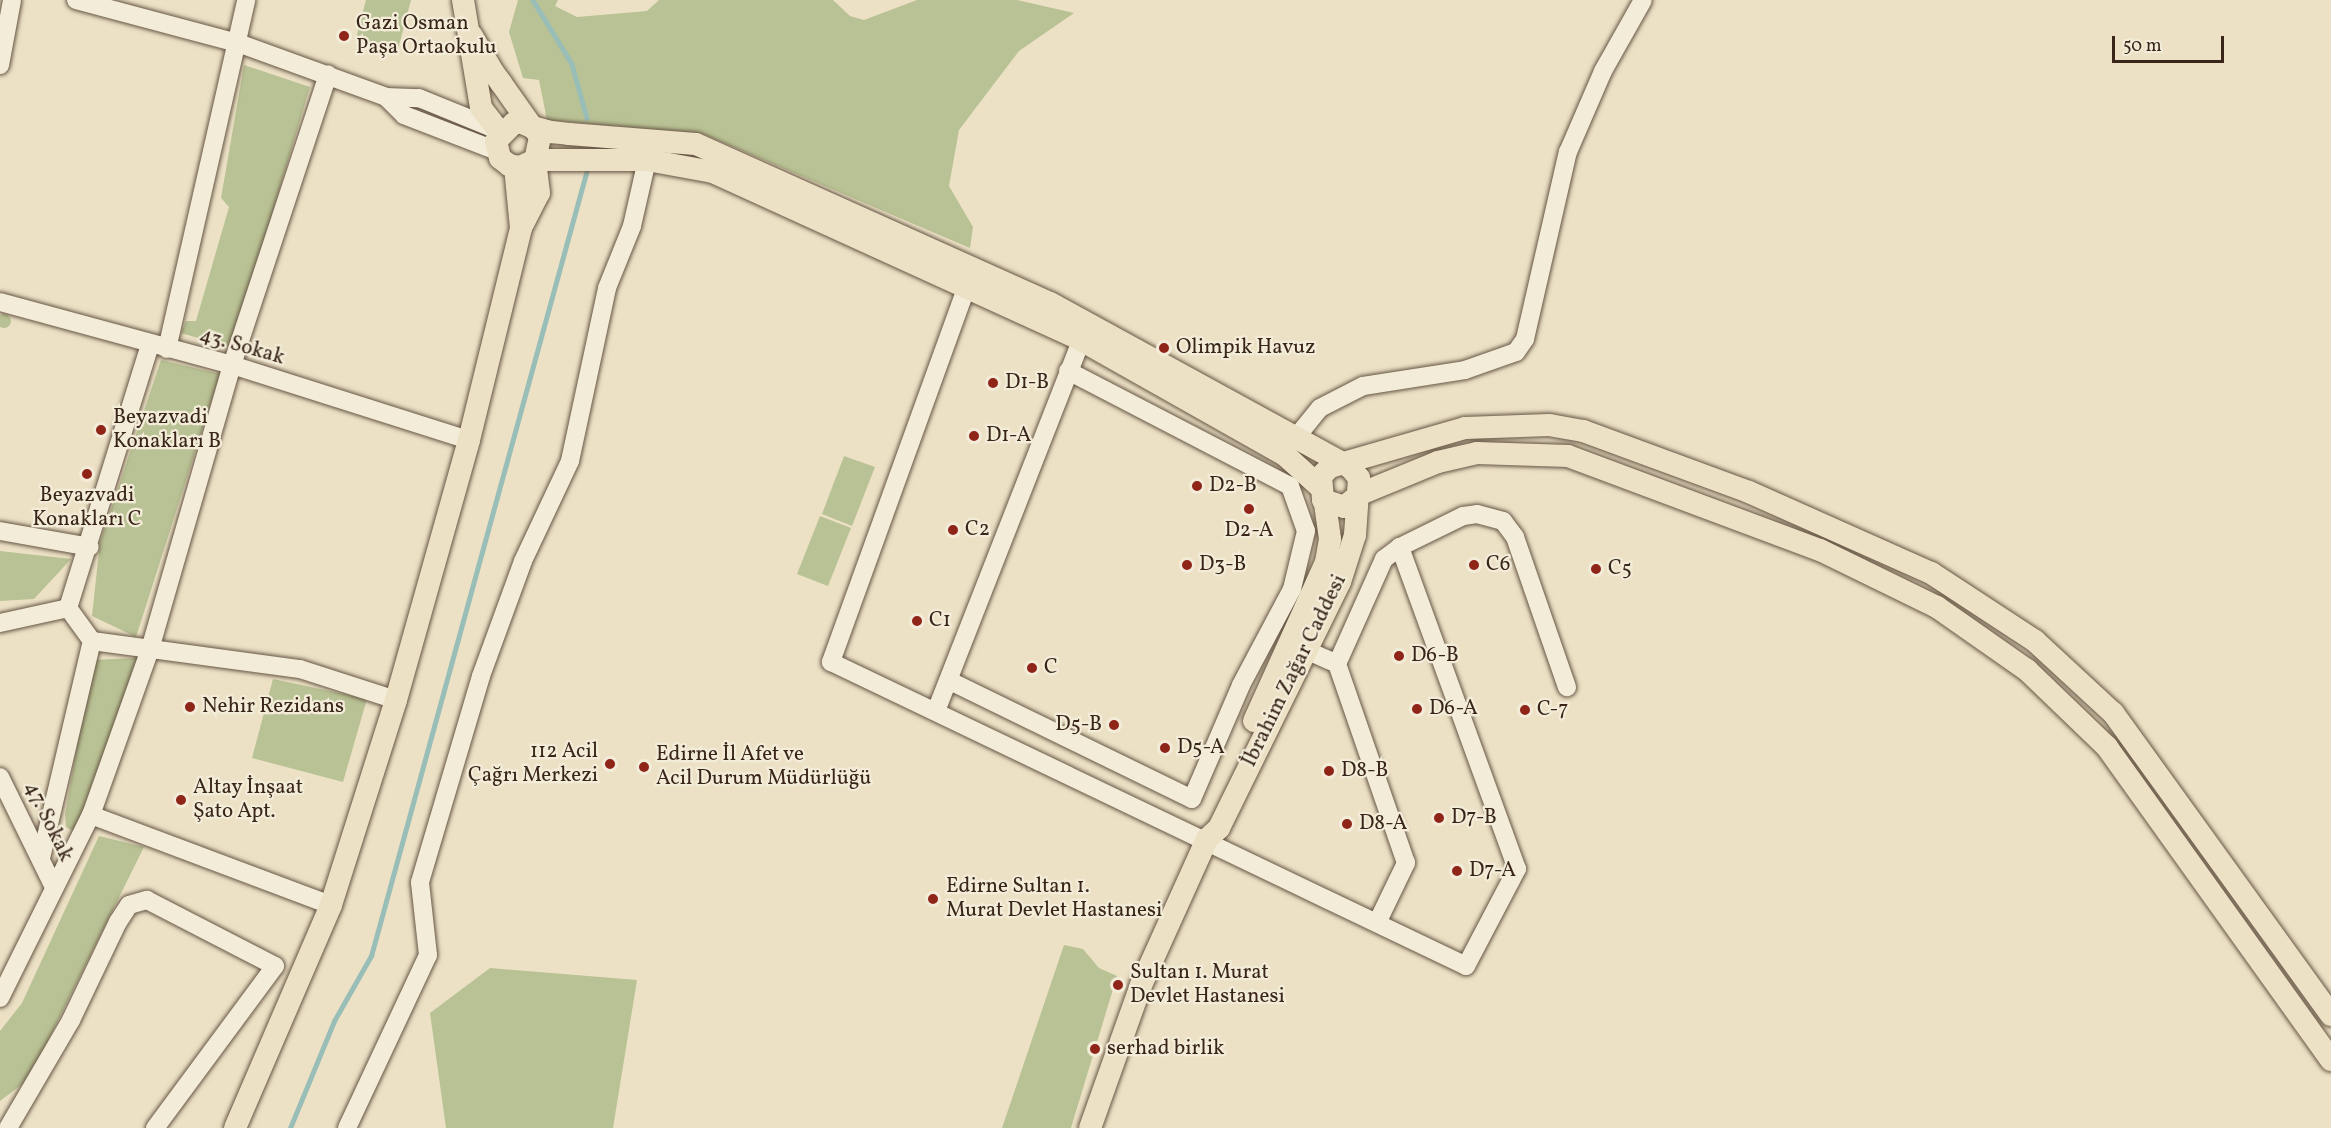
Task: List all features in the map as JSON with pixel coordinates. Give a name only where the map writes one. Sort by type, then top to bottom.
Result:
[{"type":"main road","points":[[463,0],[472,36],[481,108],[498,141],[525,164],[647,160],[713,172],[967,286],[1084,331],[1285,455],[1322,493],[1344,507],[1360,494],[1438,462],[1477,453],[1568,456],[1820,550],[1937,607],[2027,670],[2107,747],[2331,1060]]},
{"type":"main road","points":[[235,1128],[331,905],[396,700],[469,440],[520,228],[525,164],[541,143],[472,36]]},
{"type":"main road","points":[[498,141],[514,123],[532,127],[696,144],[1084,331],[1345,465],[1359,478],[1360,494]]},
{"type":"main road","points":[[1322,493],[1325,471],[1465,428],[1511,424],[1584,430],[1804,514],[1931,573],[2035,641],[2113,713],[2331,1015]]},
{"type":"main road","name":"İbrahim Zağar Caddesi","points":[[1207,839],[1207,826],[1326,562],[1330,539],[1322,493]]},
{"type":"main road","name":"İbrahim Zağar Caddesi","points":[[1090,1128],[1141,985],[1207,839],[1219,828],[1347,564],[1360,494]]},
{"type":"street","points":[[0,65],[12,0]]},
{"type":"street","points":[[76,0],[238,43],[386,97],[404,115],[498,141]]},
{"type":"street","points":[[68,608],[158,347],[238,43],[246,0]]},
{"type":"street","points":[[1294,440],[1320,408],[1352,390],[1465,370],[1516,352],[1525,339],[1568,152],[1603,72],[1643,0]]},
{"type":"street","points":[[0,998],[91,815],[150,649],[232,365],[328,74]]},
{"type":"street","points":[[347,1128],[428,955],[420,882],[481,676],[523,561],[570,461],[607,288],[632,226],[647,160]]},
{"type":"street","points":[[967,286],[831,662],[1207,839],[1466,966],[1517,869],[1400,547]]},
{"type":"street","name":"43. Sokak","points":[[0,302],[158,347],[232,365],[469,440]]},
{"type":"street","points":[[936,711],[950,681],[1084,331]]},
{"type":"street","points":[[950,681],[1192,799],[1240,685],[1292,589],[1306,531],[1290,486],[1068,371]]},
{"type":"street","points":[[1377,923],[1406,863],[1336,664],[1384,559],[1400,547],[1463,516],[1477,514],[1503,521],[1515,537],[1567,687]]},
{"type":"street","points":[[0,531],[90,547]]},
{"type":"street","points":[[0,622],[68,608]]},
{"type":"street","points":[[68,608],[92,641],[300,669],[396,700]]},
{"type":"street","points":[[41,858],[92,641]]},
{"type":"street","points":[[1306,650],[1336,664]]},
{"type":"street","name":"47. Sokak","points":[[0,777],[54,887]]},
{"type":"street","points":[[91,815],[331,905]]},
{"type":"street","points":[[8,1128],[71,1020],[118,922],[129,905],[147,900],[275,966],[155,1128]]},
{"type":"green space","points":[[366,0],[411,0],[397,53],[355,42]]},
{"type":"green space","points":[[518,0],[558,0],[555,6],[577,17],[647,11],[659,0],[833,0],[850,16],[864,20],[917,0],[1017,0],[1074,13],[1019,51],[959,130],[949,186],[973,227],[970,248],[703,134],[547,120],[539,80],[523,78],[509,32]]},
{"type":"green space","points":[[244,65],[310,87],[232,348],[181,333],[186,321],[196,321],[229,207],[221,198]]},
{"type":"green space","points":[[4,314],[9,316],[11,321],[9,326],[4,328],[-1,326],[-3,321],[-1,316]]},
{"type":"green space","points":[[161,360],[220,374],[136,637],[92,616],[100,542]]},
{"type":"green space","points":[[844,456],[875,467],[852,526],[822,514]]},
{"type":"green space","points":[[820,516],[851,528],[828,586],[797,574]]},
{"type":"green space","points":[[0,551],[71,559],[34,599],[0,601]]},
{"type":"green space","points":[[138,658],[80,819],[73,831],[66,827],[65,815],[92,660]]},
{"type":"green space","points":[[273,679],[367,699],[343,782],[252,758]]},
{"type":"green space","points":[[99,836],[144,847],[29,1079],[0,1101],[0,1031],[22,1003]]},
{"type":"green space","points":[[1064,945],[1083,949],[1099,968],[1117,976],[1071,1128],[1002,1128]]},
{"type":"green space","points":[[490,968],[637,980],[613,1128],[446,1128],[430,1013]]},
{"type":"waterway","points":[[533,0],[572,64],[587,118]]},
{"type":"waterway","points":[[290,1128],[334,1021],[371,956],[588,166]]},
{"type":"place","name":"Gazi Osman Paşa Ortaokulu","points":[[344,36]]},
{"type":"place","name":"Olimpik Havuz","points":[[1164,348]]},
{"type":"place","name":"D1-B","points":[[993,383]]},
{"type":"place","name":"Beyazvadi Konakları B","points":[[101,430]]},
{"type":"place","name":"D1-A","points":[[974,436]]},
{"type":"place","name":"Beyazvadi Konakları C","points":[[87,474]]},
{"type":"place","name":"D2-B","points":[[1197,486]]},
{"type":"place","name":"D2-A","points":[[1249,509]]},
{"type":"place","name":"C2","points":[[953,530]]},
{"type":"place","name":"D3-B","points":[[1187,565]]},
{"type":"place","name":"C6","points":[[1474,565]]},
{"type":"place","name":"C5","points":[[1596,569]]},
{"type":"place","name":"C1","points":[[917,621]]},
{"type":"place","name":"D6-B","points":[[1399,656]]},
{"type":"place","name":"C","points":[[1032,668]]},
{"type":"place","name":"Nehir Rezidans","points":[[190,707]]},
{"type":"place","name":"D6-A","points":[[1417,709]]},
{"type":"place","name":"C-7","points":[[1525,710]]},
{"type":"place","name":"D5-B","points":[[1114,725]]},
{"type":"place","name":"D5-A","points":[[1165,748]]},
{"type":"place","name":"112 Acil Çağrı Merkezi","points":[[610,764]]},
{"type":"place","name":"Edirne İl Afet ve Acil Durum Müdürlüğü","points":[[644,767]]},
{"type":"place","name":"D8-B","points":[[1329,771]]},
{"type":"place","name":"Altay İnşaat Şato Apt.","points":[[181,800]]},
{"type":"place","name":"D7-B","points":[[1439,818]]},
{"type":"place","name":"D8-A","points":[[1347,824]]},
{"type":"place","name":"D7-A","points":[[1457,871]]},
{"type":"place","name":"Edirne Sultan 1. Murat Devlet Hastanesi","points":[[933,899]]},
{"type":"place","name":"Sultan 1. Murat Devlet Hastanesi","points":[[1118,985]]},
{"type":"place","name":"serhad birlik","points":[[1095,1049]]}]
